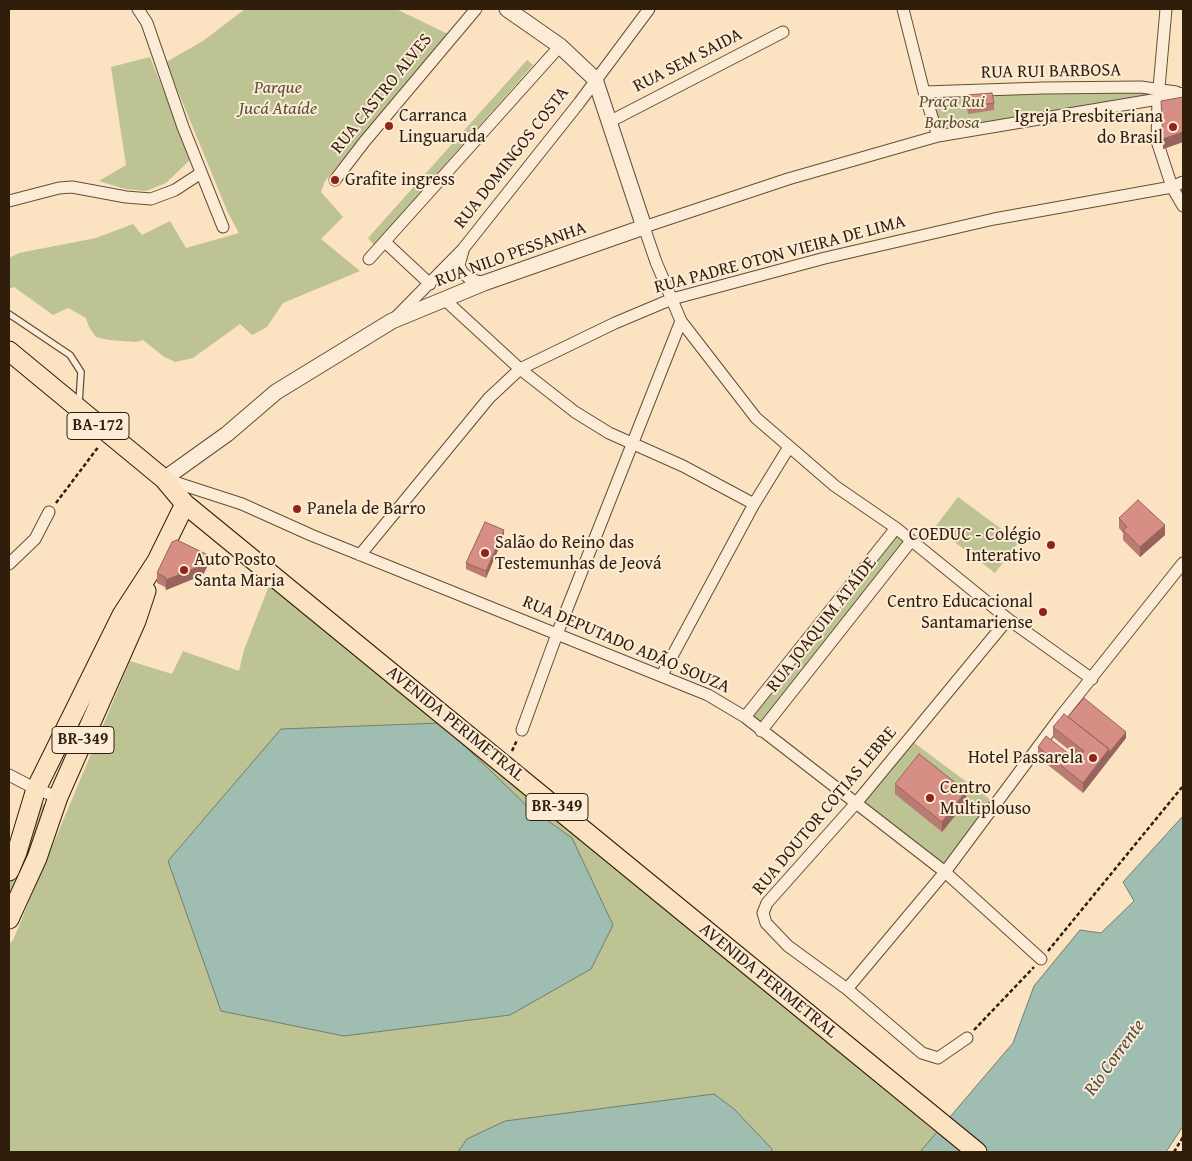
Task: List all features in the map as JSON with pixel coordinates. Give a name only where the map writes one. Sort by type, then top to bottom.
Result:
[{"type":"main road","name":"AVENIDA PERIMETRAL","points":[[9,351],[78,410],[164,479],[185,504],[977,1152]]},
{"type":"main road","name":"BR-349","points":[[9,871],[17,852],[36,789],[122,615],[156,561],[185,504]]},
{"type":"main road","name":"BR-349","points":[[9,919],[37,858],[58,796],[136,621],[156,561]]},
{"type":"street","points":[[138,9],[147,23],[201,174],[223,227]]},
{"type":"street","name":"RUA CASTRO ALVES","points":[[335,180],[365,141],[476,9]]},
{"type":"street","points":[[507,9],[560,46],[595,79],[644,227],[681,321],[756,418],[835,486],[896,528],[1008,619],[1092,679]]},
{"type":"street","name":"RUA DOMINGOS COSTA","points":[[392,321],[463,249],[579,103],[595,79],[649,9]]},
{"type":"street","points":[[903,9],[924,92],[938,136]]},
{"type":"street","points":[[1166,9],[1158,94],[1157,141],[1178,184],[1183,206]]},
{"type":"street","name":"RUA SEM SAIDA","points":[[609,122],[783,32]]},
{"type":"street","points":[[369,259],[560,46]]},
{"type":"street","name":"RUA RUI BARBOSA","points":[[924,92],[1043,88],[1141,88],[1158,94]]},
{"type":"street","points":[[644,227],[788,179],[938,136],[1158,94],[1181,93]]},
{"type":"street","points":[[9,201],[59,188],[72,187],[126,197],[151,199],[175,190],[201,174]]},
{"type":"street","name":"RUA PADRE OTON VIEIRA DE LIMA","points":[[360,555],[490,398],[520,369],[615,323],[672,299],[825,258],[994,219],[1178,184]]},
{"type":"street","name":"RUA NILO PESSANHA","points":[[164,479],[227,434],[276,392],[392,321],[484,283],[644,227]]},
{"type":"street","points":[[385,242],[430,284]]},
{"type":"street","points":[[463,249],[459,265],[462,272],[470,280],[484,283]]},
{"type":"street","points":[[444,300],[520,369],[575,412],[632,443],[683,466],[754,504]]},
{"type":"street","points":[[522,730],[557,634],[681,321]]},
{"type":"street","points":[[662,675],[754,504],[789,447]]},
{"type":"street","name":"RUA DEPUTADO ADÃO SOUZA","points":[[164,479],[242,504],[360,555],[708,695],[744,717],[857,802],[945,872],[1041,959]]},
{"type":"street","points":[[9,564],[34,538],[49,512]]},
{"type":"street","name":"RUA JOAQUIM ATAÍDE","points":[[744,717],[896,528]]},
{"type":"street","name":"RUA JOAQUIM ATAÍDE","points":[[761,731],[911,541]]},
{"type":"street","points":[[847,990],[945,872],[1061,716],[1183,563]]},
{"type":"street","name":"RUA DOUTOR COTIAS LEBRE","points":[[966,1038],[938,1058],[922,1053],[847,990],[788,946],[766,923],[763,913],[767,903],[857,802],[1008,619]]},
{"type":"street","points":[[9,774],[36,789],[58,796]]},
{"type":"lane","points":[[9,314],[70,355],[81,372],[82,387],[78,410]]},
{"type":"path","points":[[49,512],[108,434]]},
{"type":"path","points":[[505,764],[522,730]]},
{"type":"path","points":[[966,1038],[1041,959],[1183,786]]},
{"type":"path","points":[[1174,1152],[1183,1137]]},
{"type":"green space","name":"Parque Jucá Ataíde","points":[[245,9],[396,9],[448,34],[325,181],[321,192],[343,217],[321,239],[360,271],[283,303],[267,327],[252,335],[240,324],[193,358],[175,362],[163,356],[143,340],[136,342],[96,337],[89,327],[86,318],[68,308],[53,315],[14,287],[9,289],[9,258],[19,253],[96,238],[133,224],[142,235],[170,221],[186,248],[239,233],[228,213],[166,62],[203,41]]},
{"type":"green space","points":[[150,57],[191,159],[166,183],[146,191],[125,189],[99,181],[126,165],[111,67]]},
{"type":"green space","points":[[527,60],[533,65],[374,245],[368,238]]},
{"type":"green space","name":"Praça Rui Barbosa","points":[[988,90],[1179,93],[938,136],[924,92]]},
{"type":"green space","points":[[958,497],[1019,542],[995,573],[935,527]]},
{"type":"green space","points":[[896,528],[911,541],[761,731],[745,717]]},
{"type":"green space","points":[[270,583],[944,1139],[934,1152],[9,1152],[9,944],[13,940],[130,661],[172,674],[183,651],[239,671],[244,650]]},
{"type":"green space","points":[[909,739],[996,804],[945,872],[857,802]]},
{"type":"green space","points":[[38,802],[48,806],[9,909],[9,883]]},
{"type":"water","points":[[441,723],[526,805],[572,838],[613,925],[591,969],[510,1015],[344,1036],[221,1011],[168,861],[281,729]]},
{"type":"water","name":"Rio Corrente","points":[[1183,816],[1183,1126],[1166,1152],[920,1152],[1013,1043],[1034,986],[1080,930],[1101,933],[1134,901],[1123,882]]},
{"type":"water","points":[[714,1094],[734,1109],[772,1149],[772,1152],[458,1152],[467,1139],[505,1121]]},
{"type":"building","points":[[992,93],[994,103],[968,107],[966,95]]},
{"type":"building","name":"Igreja Presbiteriana do Brasil","points":[[1183,97],[1183,132],[1163,139],[1161,101]]},
{"type":"building","points":[[1138,500],[1165,525],[1140,547],[1123,530],[1127,527],[1119,518]]},
{"type":"building","name":"Salão do Reino das Testemunhas de Jeová","points":[[485,522],[504,530],[486,571],[466,563]]},
{"type":"building","points":[[177,540],[208,555],[203,565],[166,580],[165,577],[157,573],[172,542]]},
{"type":"building","points":[[1084,698],[1126,732],[1109,753],[1109,749],[1068,717]]},
{"type":"building","points":[[1064,714],[1109,749],[1083,783],[1038,747],[1046,736],[1077,760],[1084,751],[1053,727]]},
{"type":"building","name":"Centro Multiplouso","points":[[919,754],[966,791],[942,822],[895,784]]},
{"type":"place","name":"Carranca Linguaruda","points":[[389,126]]},
{"type":"place","name":"Igreja Presbiteriana do Brasil","points":[[1173,127]]},
{"type":"place","name":"Grafite ingress","points":[[335,180]]},
{"type":"place","name":"Panela de Barro","points":[[297,509]]},
{"type":"place","name":"COEDUC - Colégio Interativo","points":[[1051,545]]},
{"type":"place","name":"Salão do Reino das Testemunhas de Jeová","points":[[485,553]]},
{"type":"place","name":"Auto Posto Santa Maria","points":[[184,570]]},
{"type":"place","name":"Centro Educacional Santamariense","points":[[1043,612]]},
{"type":"place","name":"Hotel Passarela","points":[[1093,758]]},
{"type":"place","name":"Centro Multiplouso","points":[[930,798]]}]
